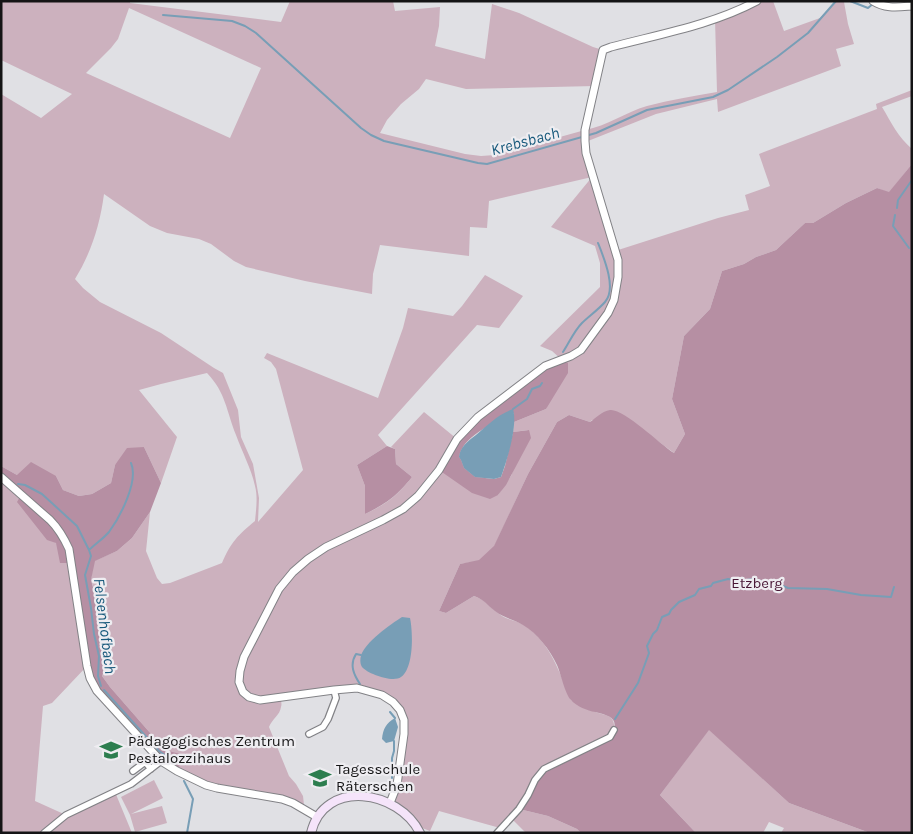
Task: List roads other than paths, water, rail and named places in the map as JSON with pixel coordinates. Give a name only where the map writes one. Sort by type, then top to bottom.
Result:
[{"type":"main road","points":[[311,833],[317,817],[328,806],[348,797],[366,796],[390,803],[398,808],[406,814],[420,833]]},
{"type":"street","points":[[390,803],[397,785],[404,734],[404,720],[400,710],[393,702],[382,695],[357,688],[260,700],[249,697],[243,692],[239,682],[244,657],[280,589],[293,572],[308,559],[326,548],[403,509],[418,496],[439,470],[457,440],[478,416],[545,366],[581,350],[608,314],[617,292],[618,260],[584,141],[604,50],[715,19],[757,1]]},
{"type":"street","points":[[874,2],[881,6],[890,7],[912,6]]},
{"type":"street","points":[[1,477],[50,520],[58,528],[65,540],[69,549],[87,666],[92,683],[97,692],[161,761],[206,785],[282,799],[317,817]]},
{"type":"street","points":[[309,734],[323,727],[328,719],[336,698],[334,690]]},
{"type":"street","points":[[497,833],[519,809],[535,780],[544,769],[610,737],[614,730]]},
{"type":"street","points":[[44,833],[66,815],[132,784],[161,761]]},
{"type":"street","points":[[133,771],[145,762],[151,768]]},
{"type":"water","points":[[513,409],[513,433],[501,477],[494,479],[475,477],[464,468],[459,457],[461,450],[467,442],[493,420]]},
{"type":"water","points":[[402,617],[410,618],[412,632],[412,649],[405,672],[401,677],[392,679],[375,675],[365,670],[360,662],[367,645],[378,634]]},
{"type":"water","points":[[395,718],[398,727],[394,741],[386,743],[382,739],[384,729]]},
{"type":"waterway","name":"Krebsbach","points":[[163,15],[232,21],[245,26],[256,33],[371,135],[384,141],[487,164],[596,133],[647,110],[713,97],[728,90],[777,57],[808,33],[836,1]]},
{"type":"waterway","name":"Krebsbach","points":[[850,1],[868,8],[874,3]]},
{"type":"waterway","points":[[897,208],[898,200],[912,180]]},
{"type":"waterway","points":[[895,215],[893,226],[909,248]]},
{"type":"waterway","points":[[563,352],[579,326],[605,302],[608,296],[610,282],[598,243]]},
{"type":"waterway","points":[[513,409],[527,399],[532,389],[540,386],[542,383]]},
{"type":"waterway","points":[[89,550],[109,532],[123,508],[132,479],[131,463]]},
{"type":"waterway","name":"Felsenhofbach","points":[[18,484],[25,485],[42,494],[77,526],[89,550],[91,556],[85,575],[99,656],[98,676],[101,686]]},
{"type":"waterway","points":[[615,719],[638,683],[649,653],[647,646],[657,630],[662,617],[669,614],[679,602],[695,595],[699,589],[728,579],[740,581],[753,579],[765,582],[770,581],[788,588],[827,589],[861,595],[891,597],[894,587]]},
{"type":"waterway","points":[[360,684],[354,673],[353,662],[356,654],[361,655]]},
{"type":"waterway","name":"Felsenhofbach","points":[[104,690],[159,751],[175,764]]},
{"type":"waterway","points":[[390,712],[395,718]]},
{"type":"waterway","points":[[392,778],[394,741]]},
{"type":"waterway","name":"Felsenhofbach","points":[[184,781],[193,799],[187,833]]},
{"type":"place","name":"Pädagogisches Zentrum Pestalozzihaus","points":[[111,750]]},
{"type":"place","name":"Tagesschule Räterschen","points":[[320,778]]},
{"type":"park label","name":"Etzberg","points":[[757,583]]}]
